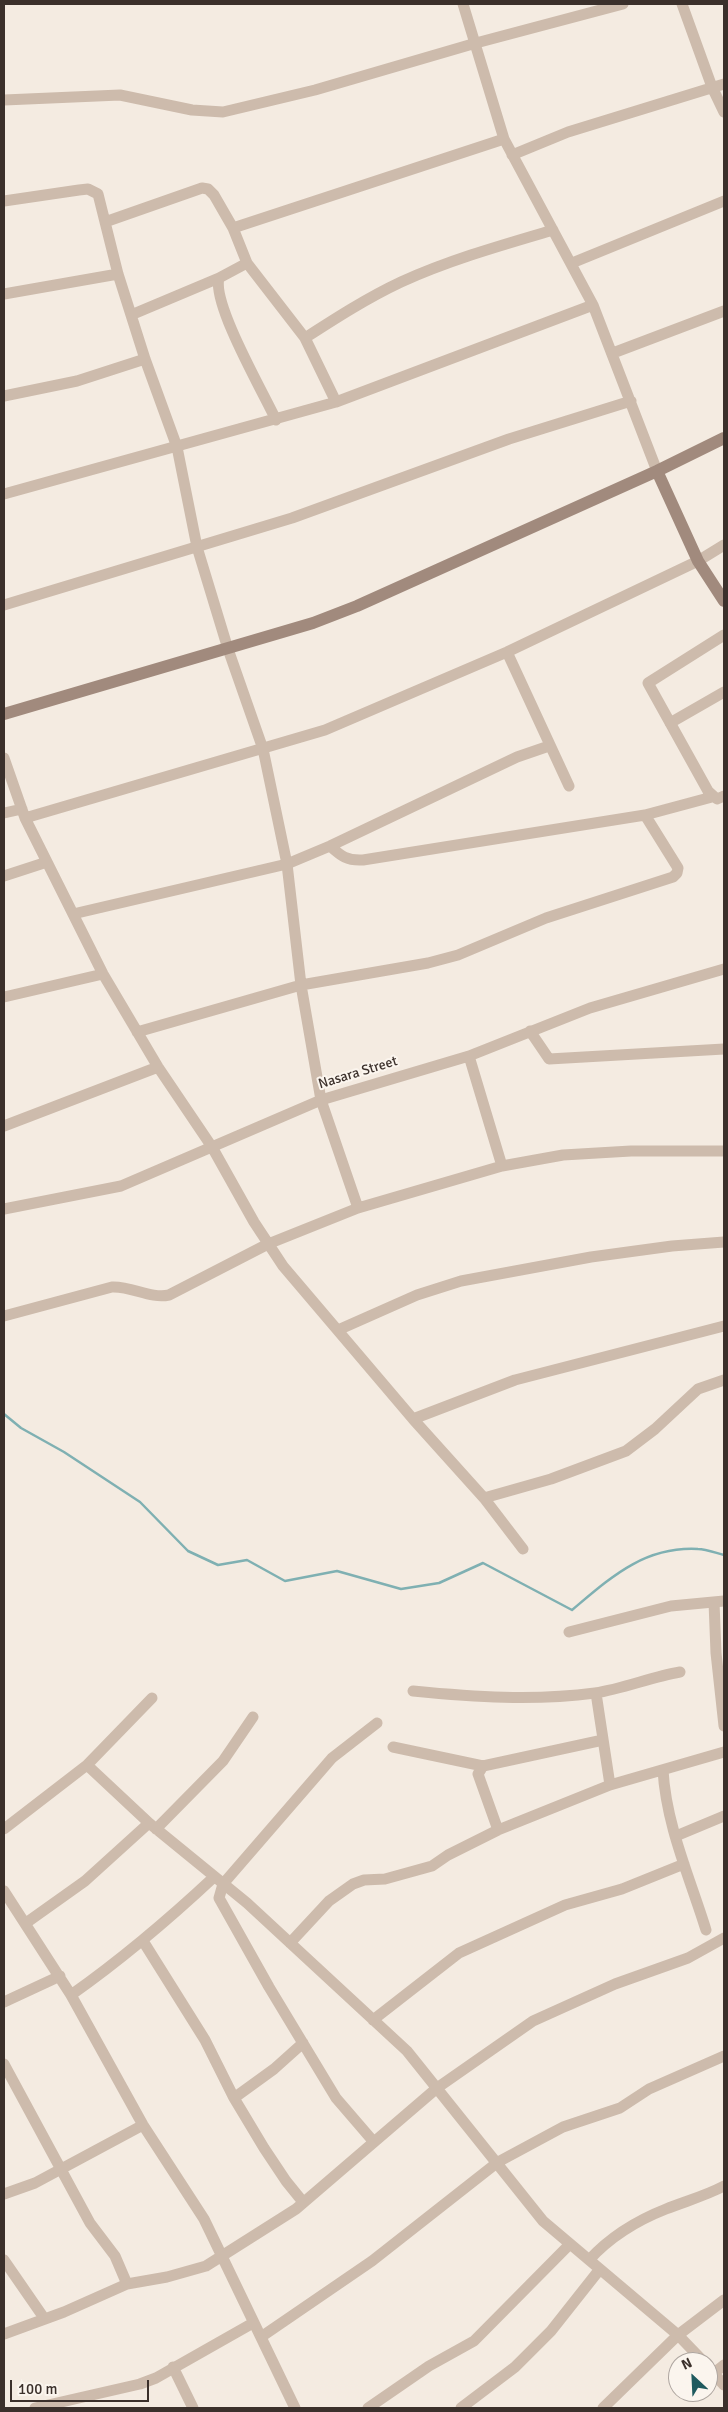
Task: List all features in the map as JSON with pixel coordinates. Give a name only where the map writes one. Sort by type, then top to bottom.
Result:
[{"type":"street","points":[[463,4],[504,139],[593,305],[657,471],[698,560],[724,601]]},
{"type":"street","points":[[4,100],[120,95],[192,110],[223,112],[314,90],[476,43],[623,4]]},
{"type":"street","points":[[682,4],[718,86],[724,112]]},
{"type":"street","points":[[512,155],[568,132],[718,86]]},
{"type":"street","points":[[233,228],[504,139]]},
{"type":"street","points":[[104,222],[202,188],[208,189],[214,195],[233,228],[247,262],[306,338],[336,402]]},
{"type":"street","points":[[4,201],[88,189],[98,194],[118,274],[145,359],[177,447],[196,547],[228,650],[263,749],[287,864],[301,985],[321,1100],[358,1208]]},
{"type":"street","points":[[572,263],[724,201]]},
{"type":"street","points":[[306,338],[343,314],[402,281],[476,253],[553,230]]},
{"type":"street","points":[[131,315],[219,278],[247,262]]},
{"type":"street","points":[[4,294],[118,274]]},
{"type":"street","points":[[219,278],[217,286],[224,312],[276,420]]},
{"type":"street","points":[[4,494],[336,402],[593,305]]},
{"type":"street","points":[[613,353],[724,311]]},
{"type":"street","points":[[4,396],[77,381],[145,359]]},
{"type":"street","points":[[4,605],[292,518],[509,439],[631,401]]},
{"type":"street","points":[[4,714],[228,650],[304,626],[357,606],[657,471],[724,438]]},
{"type":"street","points":[[4,813],[23,814],[263,749],[325,730],[507,652],[698,560],[724,545]]},
{"type":"street","points":[[330,846],[344,859],[357,860],[645,815],[718,797],[670,723],[648,685],[648,681],[724,635]]},
{"type":"street","points":[[507,652],[568,786]]},
{"type":"street","points":[[670,723],[724,692]]},
{"type":"street","points":[[73,914],[287,864],[330,846],[517,756],[549,746]]},
{"type":"street","points":[[4,758],[23,814],[103,974],[158,1066],[212,1147],[268,1244],[283,1266],[484,1498],[523,1549]]},
{"type":"street","points":[[137,1032],[301,985],[428,963],[458,954],[546,918],[673,876],[677,873],[678,868],[645,815]]},
{"type":"street","points":[[4,876],[47,862]]},
{"type":"street","name":"Nasara Street","points":[[4,1208],[121,1186],[321,1100],[469,1056],[590,1008],[724,969]]},
{"type":"street","points":[[4,998],[103,974]]},
{"type":"street","points":[[530,1031],[549,1060],[724,1048]]},
{"type":"street","points":[[469,1056],[502,1166]]},
{"type":"street","points":[[4,1126],[158,1066]]},
{"type":"street","points":[[4,1316],[112,1287],[123,1286],[160,1297],[169,1295],[268,1244],[358,1208],[502,1166],[563,1156],[631,1151],[724,1151]]},
{"type":"street","points":[[338,1330],[417,1295],[461,1281],[591,1257],[672,1246],[724,1242]]},
{"type":"street","points":[[413,1418],[515,1380],[724,1326]]},
{"type":"street","points":[[484,1498],[551,1479],[626,1451],[655,1429],[698,1388],[724,1380]]},
{"type":"street","points":[[569,1632],[670,1606],[719,1601],[716,1653],[724,1726]]},
{"type":"street","points":[[413,1691],[487,1698],[531,1698],[596,1693],[680,1672]]},
{"type":"street","points":[[596,1693],[610,1785]]},
{"type":"street","points":[[4,1829],[87,1765],[152,1698]]},
{"type":"street","points":[[26,1923],[85,1880],[152,1826],[223,1762],[253,1717]]},
{"type":"street","points":[[71,1995],[218,1881],[332,1758],[377,1723]]},
{"type":"street","points":[[393,1747],[483,1766],[603,1740]]},
{"type":"street","points":[[290,1942],[329,1901],[353,1884],[364,1880],[385,1880],[432,1866],[448,1855],[498,1830],[610,1785],[724,1752]]},
{"type":"street","points":[[87,1765],[152,1826],[218,1881],[248,1903],[407,2051],[498,2162],[543,2221],[678,2335],[694,2352]]},
{"type":"street","points":[[483,1766],[478,1774],[498,1830]]},
{"type":"street","points":[[663,1770],[664,1790],[676,1836],[706,1930]]},
{"type":"street","points":[[676,1836],[724,1816]]},
{"type":"street","points":[[373,2020],[459,1953],[474,1945],[565,1905],[622,1889],[684,1864]]},
{"type":"street","points":[[218,1881],[222,1904],[303,2043],[336,2098],[373,2141]]},
{"type":"street","points":[[6,1897],[26,1923],[60,1976],[143,2125],[190,2195],[296,2408]]},
{"type":"street","points":[[4,2334],[64,2312],[126,2284],[184,2273],[206,2266],[263,2231],[303,2202],[437,2088],[533,2022],[615,1984],[688,1958],[724,1938]]},
{"type":"street","points":[[143,1941],[205,2040],[234,2098],[286,2181],[303,2202]]},
{"type":"street","points":[[4,2002],[60,1976]]},
{"type":"street","points":[[234,2098],[274,2069],[303,2043]]},
{"type":"street","points":[[261,2337],[372,2261],[498,2162],[562,2127],[620,2108],[649,2089],[724,2056]]},
{"type":"street","points":[[4,2064],[62,2168],[90,2223],[115,2256],[126,2284]]},
{"type":"street","points":[[4,2194],[34,2183],[143,2125]]},
{"type":"street","points":[[589,2260],[603,2245],[637,2223],[724,2186]]},
{"type":"street","points":[[368,2408],[430,2366],[474,2341],[570,2245]]},
{"type":"street","points":[[4,2260],[44,2318]]},
{"type":"street","points":[[461,2408],[514,2367],[551,2331],[600,2270]]},
{"type":"street","points":[[603,2408],[678,2335],[724,2300]]},
{"type":"street","points":[[36,2408],[140,2384],[254,2323]]},
{"type":"street","points":[[173,2367],[193,2408]]},
{"type":"waterway","points":[[4,1414],[21,1428],[64,1452],[140,1502],[188,1551],[218,1565],[247,1560],[285,1581],[337,1571],[401,1589],[439,1583],[483,1563],[572,1610],[614,1576],[644,1559],[679,1549],[701,1549],[724,1555]]}]
